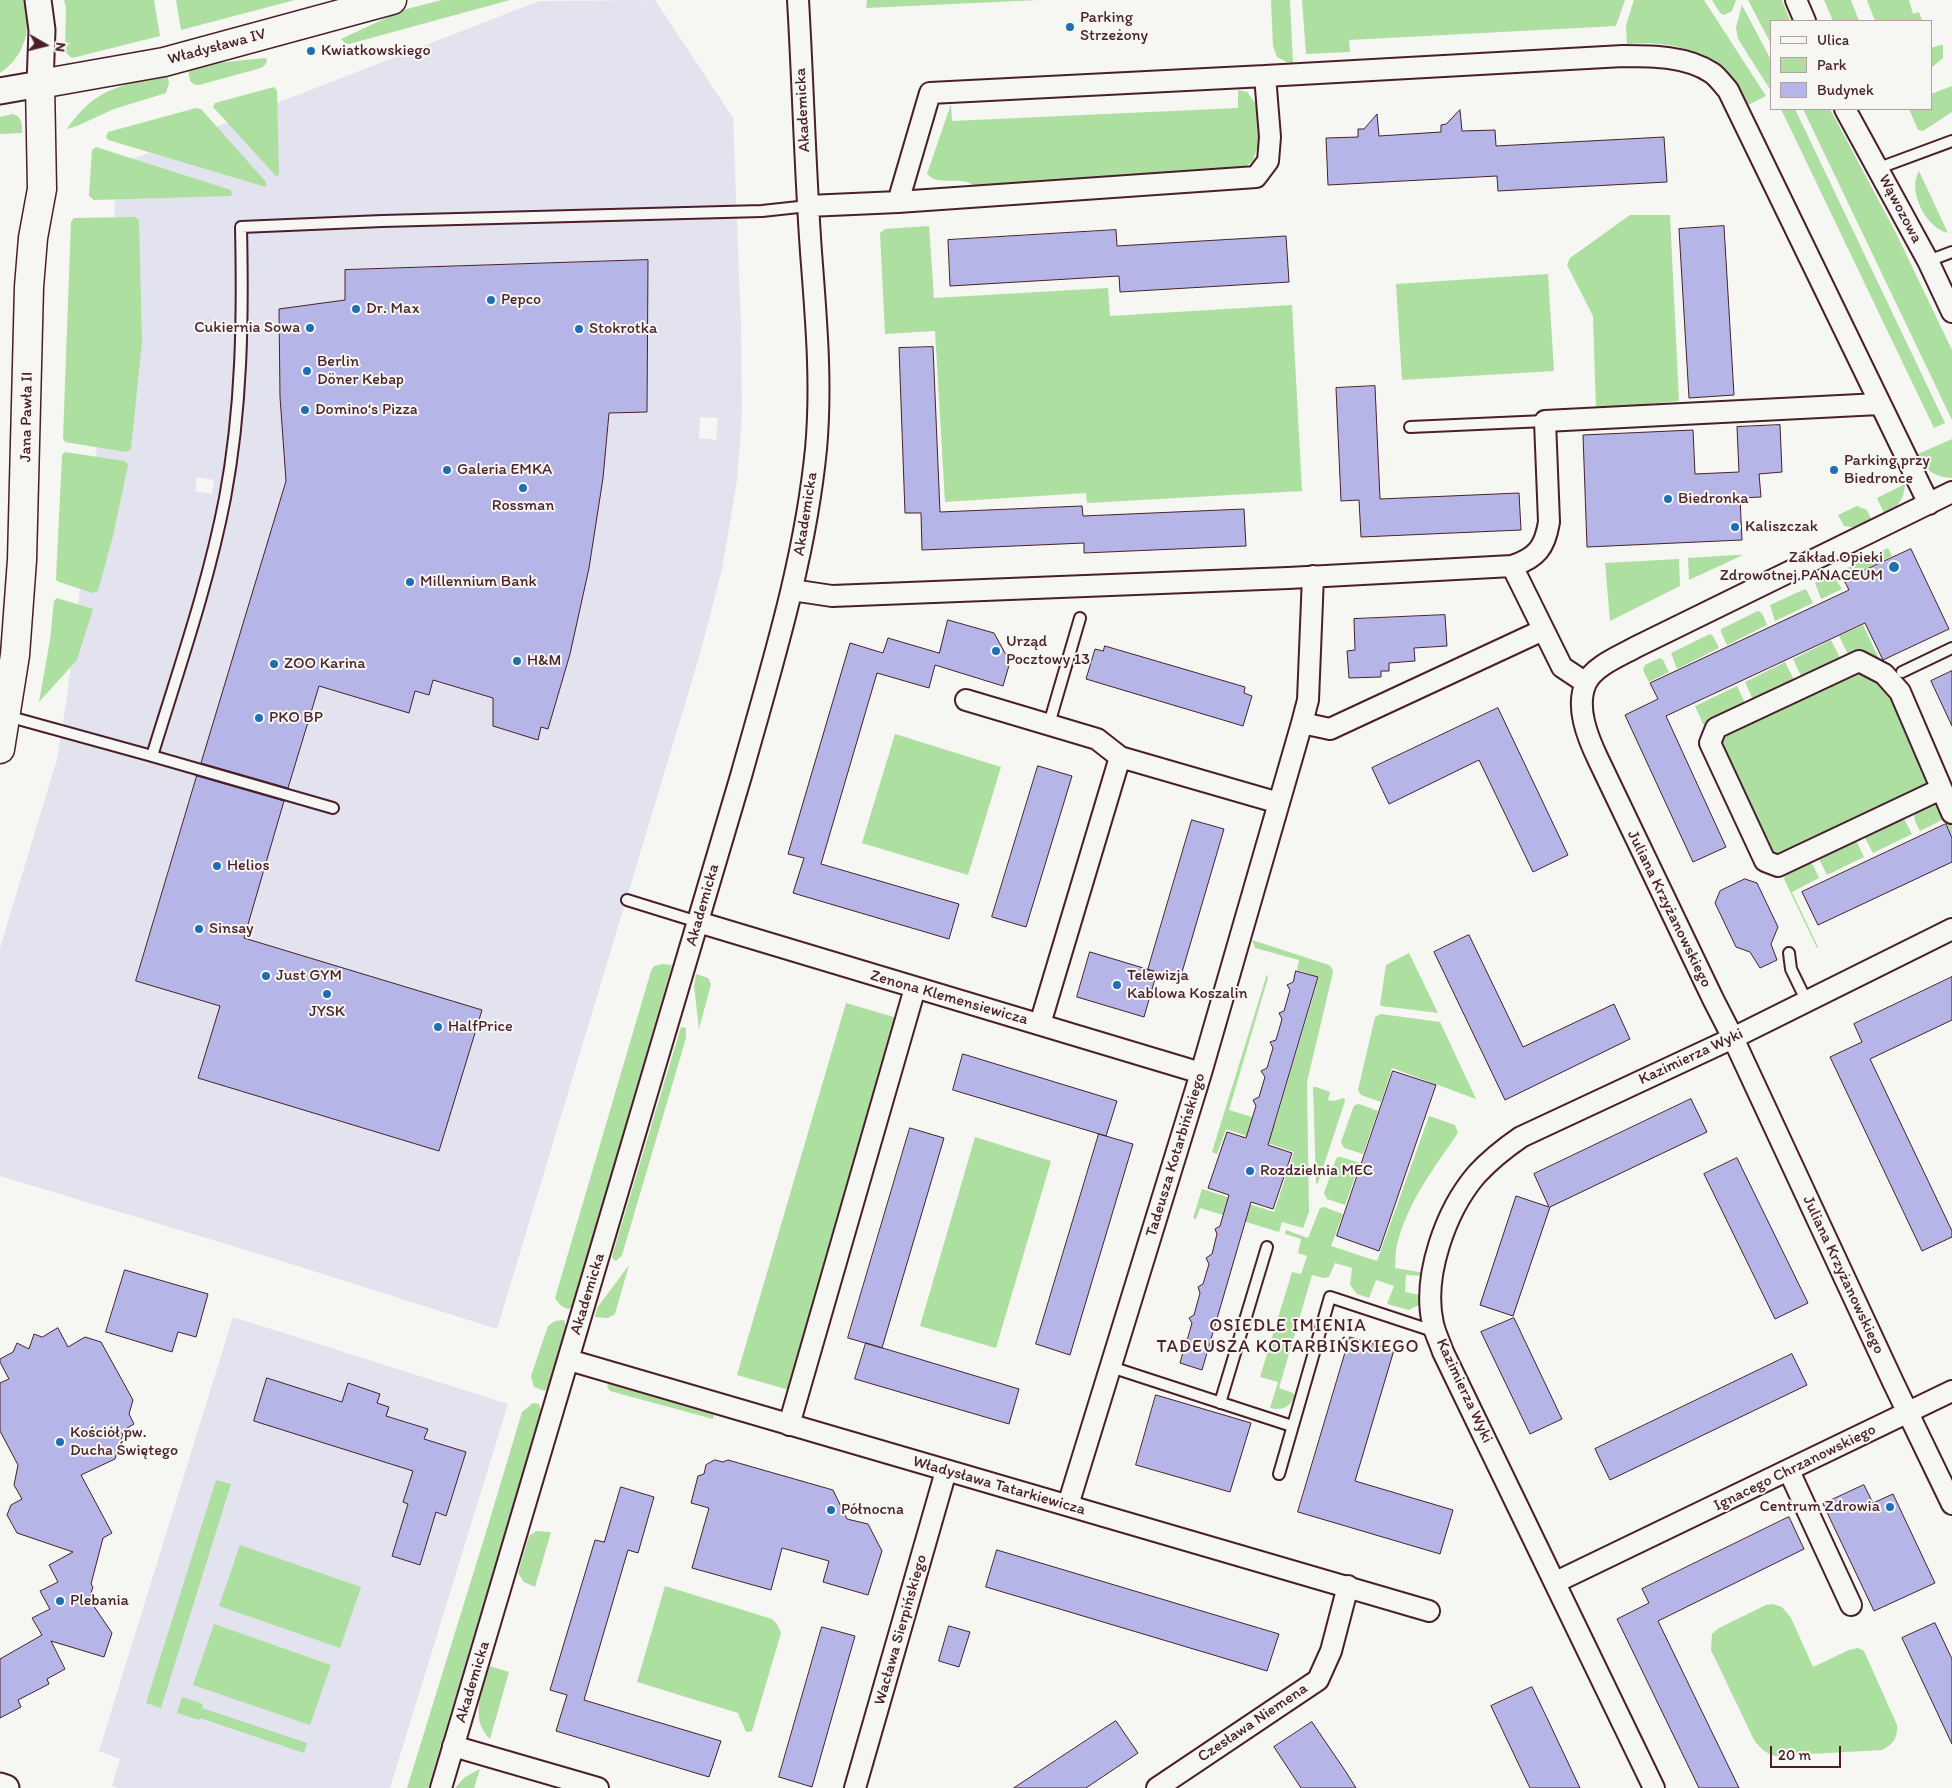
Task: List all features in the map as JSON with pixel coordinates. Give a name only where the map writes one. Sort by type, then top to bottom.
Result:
[{"type":"main road","name":"Władysława IV","points":[[40,84],[164,62],[392,0]]},
{"type":"main road","name":"Jana Pawła II","points":[[0,749],[15,655],[22,560],[30,287],[33,238],[42,189],[40,84]]},
{"type":"street","points":[[0,91],[40,84],[42,30],[38,0]]},
{"type":"street","name":"Akademicka","points":[[441,1788],[698,922],[792,590],[811,486],[817,427],[819,375],[808,206],[798,0]]},
{"type":"street","points":[[1796,0],[1805,20]]},
{"type":"street","points":[[898,202],[930,93],[1623,56],[1659,56],[1686,62],[1711,73],[1728,90],[1739,110],[1928,504]]},
{"type":"street","points":[[808,206],[898,202],[1256,177],[1268,161],[1270,137],[1264,76]]},
{"type":"street","name":"Wąwozowa","points":[[1846,110],[1928,261],[1952,312]]},
{"type":"street","points":[[792,590],[832,596],[1512,566],[1525,561],[1536,553],[1546,537],[1549,522],[1546,421],[1879,404]]},
{"type":"street","points":[[1512,566],[1562,667],[1586,683],[1597,670],[1636,647],[1952,492]]},
{"type":"street","name":"Tadeusza Kotarbińskiego","points":[[1068,1505],[1201,1073],[1302,723],[1308,700],[1313,576]]},
{"type":"street","points":[[1302,723],[1330,729],[1543,630]]},
{"type":"street","points":[[1941,789],[1778,866],[1765,861],[1710,743],[1716,728],[1859,661],[1884,674],[1900,692],[1952,813]]},
{"type":"street","name":"Juliana Krzyżanowskiego","points":[[1586,683],[1582,698],[1583,712],[1592,746],[1733,1038],[1907,1412],[1952,1504]]},
{"type":"street","points":[[966,700],[1097,739],[1120,757],[1279,803]]},
{"type":"street","points":[[1040,1024],[1120,757]]},
{"type":"street","name":"Zenona Klemensiewicza","points":[[698,922],[1201,1073]]},
{"type":"street","name":"Kazimierza Wyki","points":[[1654,1788],[1556,1582],[1443,1352],[1433,1323],[1430,1294],[1441,1240],[1450,1216],[1461,1195],[1483,1168],[1521,1137],[1733,1038],[1952,930]]},
{"type":"street","points":[[789,1425],[916,988]]},
{"type":"street","name":"Władysława Tatarkiewicza","points":[[568,1360],[1429,1611]]},
{"type":"street","name":"Ignacego Chrzanowskiego","points":[[1556,1582],[1952,1391]]},
{"type":"street","points":[[1789,1470],[1851,1605]]},
{"type":"street","name":"Wacława Sierpińskiego","points":[[855,1788],[946,1471]]},
{"type":"street","name":"Czesława Niemena","points":[[1156,1788],[1318,1680],[1331,1651],[1348,1586]]},
{"type":"street","points":[[453,1746],[598,1788]]},
{"type":"street","points":[[0,1786],[6,1788]]},
{"type":"lane","points":[[1878,168],[1952,142]]},
{"type":"lane","points":[[152,756],[195,612],[225,500],[237,415],[243,316],[241,227],[762,211],[808,206]]},
{"type":"lane","points":[[1928,261],[1952,252]]},
{"type":"lane","points":[[1410,427],[1546,421]]},
{"type":"lane","points":[[1049,724],[1080,618]]},
{"type":"lane","points":[[1902,672],[1952,648]]},
{"type":"lane","points":[[6,716],[333,808]]},
{"type":"lane","points":[[627,900],[698,922]]},
{"type":"lane","points":[[1789,952],[1792,969],[1806,1002]]},
{"type":"lane","points":[[1220,1403],[1267,1247]]},
{"type":"lane","points":[[1278,1474],[1330,1297],[1436,1332]]},
{"type":"lane","points":[[1111,1367],[1292,1426]]},
{"type":"shaded area","points":[[655,0],[733,118],[741,326],[742,414],[737,481],[722,569],[700,654],[497,1329],[253,1252],[0,1176],[0,948],[57,759],[67,697],[96,457],[118,165],[539,1]],"holes":[[[700,417],[718,418],[716,440],[699,438]],[[197,477],[214,480],[212,494],[195,491]]]},
{"type":"shaded area","points":[[233,1317],[508,1404],[390,1788],[119,1788],[112,1786],[120,1759],[99,1751]]},
{"type":"green space","points":[[0,0],[25,0],[28,21],[21,50],[9,66],[0,73]]},
{"type":"green space","points":[[64,0],[154,0],[160,36],[72,58],[65,52],[66,7]]},
{"type":"green space","points":[[176,0],[295,0],[181,30]]},
{"type":"green space","points":[[442,0],[510,0],[349,44],[341,39],[403,10]]},
{"type":"green space","points":[[867,0],[1039,0],[866,8]]},
{"type":"green space","points":[[1271,0],[1290,0],[1293,63],[1277,57],[1273,46]]},
{"type":"green space","points":[[1302,0],[1625,0],[1616,26],[1349,40],[1350,52],[1306,54]]},
{"type":"green space","points":[[1634,0],[1704,0],[1766,96],[1748,105],[1735,85],[1720,68],[1709,60],[1683,48],[1656,44],[1627,44],[1626,25]]},
{"type":"green space","points":[[1712,0],[1736,0],[1732,11],[1724,15],[1720,13]]},
{"type":"green space","points":[[1748,0],[1782,0],[1790,20],[1770,20],[1770,42]]},
{"type":"green space","points":[[1824,0],[1851,0],[1859,20],[1833,20]]},
{"type":"green space","points":[[1867,0],[1909,0],[1913,14],[1919,12],[1922,20],[1875,20]]},
{"type":"green space","points":[[1742,5],[1770,58],[1770,89],[1738,39],[1736,27]]},
{"type":"green space","points":[[1943,45],[1943,58],[1932,67],[1932,48]]},
{"type":"green space","points":[[267,59],[266,64],[261,68],[199,85],[195,85],[190,81],[188,69],[207,64]]},
{"type":"green space","points":[[167,74],[169,83],[166,93],[114,109],[67,129],[78,115],[99,96],[123,86]]},
{"type":"green space","points":[[1952,86],[1952,112],[1923,131],[1918,130],[1909,110],[1932,110],[1932,94]]},
{"type":"green space","points":[[274,87],[277,90],[279,175],[276,176],[213,107],[215,103]]},
{"type":"green space","points":[[1238,90],[1247,92],[1256,104],[1260,139],[1253,161],[1242,169],[976,187],[964,181],[938,180],[927,174],[951,104],[952,121],[1238,108]]},
{"type":"green space","points":[[196,108],[201,109],[266,182],[266,187],[108,140],[106,137],[108,132]]},
{"type":"green space","points":[[1781,110],[1795,110],[1945,423],[1934,428]]},
{"type":"green space","points":[[1803,110],[1831,110],[1896,233],[1952,350],[1952,420]]},
{"type":"green space","points":[[13,114],[21,121],[22,133],[0,134],[0,117]]},
{"type":"green space","points":[[96,147],[231,190],[232,196],[94,200],[89,196],[92,150]]},
{"type":"green space","points":[[1919,171],[1948,233],[1932,224],[1921,208],[1915,188]]},
{"type":"green space","points":[[1630,215],[1670,215],[1679,401],[1596,409],[1593,316],[1567,265],[1570,258]]},
{"type":"green space","points":[[135,217],[139,220],[142,342],[131,449],[126,452],[65,442],[63,438],[71,222],[74,218]]},
{"type":"green space","points":[[929,226],[934,298],[1108,288],[1110,316],[1292,305],[1302,491],[1087,503],[1086,493],[945,502],[935,331],[885,334],[880,233],[885,229]]},
{"type":"green space","points":[[1548,274],[1554,371],[1402,380],[1396,284]]},
{"type":"green space","points":[[1952,439],[1952,478],[1931,472],[1918,454]]},
{"type":"green space","points":[[65,452],[125,461],[128,465],[113,536],[98,591],[93,593],[56,580],[62,455]]},
{"type":"green space","points":[[1905,484],[1900,502],[1885,515],[1877,498]]},
{"type":"green space","points":[[1857,506],[1867,510],[1871,519],[1870,523],[1857,528],[1844,526],[1838,515]]},
{"type":"green space","points":[[1888,548],[1892,556],[1843,580],[1841,571]]},
{"type":"green space","points":[[1743,555],[1689,580],[1688,558]]},
{"type":"green space","points":[[1679,559],[1680,586],[1610,621],[1605,563]]},
{"type":"green space","points":[[1833,575],[1842,589],[1821,599],[1815,583]]},
{"type":"green space","points":[[1805,589],[1813,603],[1775,621],[1770,605]]},
{"type":"green space","points":[[57,598],[93,609],[77,660],[39,702],[50,640],[54,601]]},
{"type":"green space","points":[[1758,611],[1762,613],[1767,625],[1727,645],[1721,629]]},
{"type":"green space","points":[[1863,625],[1881,663],[1848,654],[1839,636]]},
{"type":"green space","points":[[1710,634],[1719,648],[1677,669],[1671,653]]},
{"type":"green space","points":[[1831,640],[1840,658],[1839,661],[1805,678],[1801,676],[1793,659]]},
{"type":"green space","points":[[1660,658],[1669,672],[1649,682],[1643,670],[1645,665]]},
{"type":"green space","points":[[1785,662],[1794,680],[1793,683],[1753,700],[1745,682]]},
{"type":"green space","points":[[1860,669],[1889,688],[1933,785],[1780,858],[1773,855],[1720,743],[1724,734]]},
{"type":"green space","points":[[1737,686],[1745,706],[1706,725],[1703,724],[1695,706]]},
{"type":"green space","points":[[895,734],[1001,767],[968,875],[862,843]]},
{"type":"green space","points":[[1937,801],[1952,815],[1952,836],[1944,819],[1920,831],[1915,821],[1914,812]]},
{"type":"green space","points":[[1903,817],[1912,834],[1873,853],[1864,836]]},
{"type":"green space","points":[[1856,840],[1864,857],[1827,875],[1818,857]]},
{"type":"green space","points":[[1807,861],[1813,865],[1819,878],[1792,892],[1817,948],[1784,879],[1786,872]]},
{"type":"green space","points":[[1252,940],[1329,965],[1333,972],[1307,1082],[1309,1212],[1303,1228],[1282,1222],[1279,1232],[1200,1208],[1196,1219],[1193,1218],[1202,1189],[1274,1212],[1294,1152],[1226,1129],[1217,1154],[1212,1152],[1267,974],[1268,978],[1229,1110],[1275,1124],[1319,977],[1297,970],[1299,960],[1255,948]]},
{"type":"green space","points":[[1409,953],[1438,1013],[1380,1005],[1386,965]]},
{"type":"green space","points":[[662,964],[672,965],[572,1307],[569,1309],[561,1305],[555,1298],[651,971],[654,966]]},
{"type":"green space","points":[[696,974],[708,978],[711,984],[699,1029],[694,986]]},
{"type":"green space","points":[[846,1003],[897,1018],[789,1390],[737,1375]]},
{"type":"green space","points":[[1381,1014],[1440,1022],[1476,1099],[1392,1068],[1381,1102],[1361,1095],[1358,1090],[1375,1017]]},
{"type":"green space","points":[[681,1027],[686,1028],[686,1038],[622,1255],[616,1261],[612,1258],[613,1253]]},
{"type":"green space","points":[[1313,1087],[1330,1092],[1328,1100],[1334,1101],[1344,1098],[1345,1101],[1318,1183],[1316,1184]]},
{"type":"green space","points":[[1359,1104],[1378,1111],[1363,1154],[1344,1148],[1341,1142],[1353,1108]]},
{"type":"green space","points":[[1429,1116],[1455,1125],[1458,1133],[1414,1200],[1396,1248],[1395,1268],[1425,1273],[1423,1276],[1406,1275],[1405,1292],[1420,1295],[1421,1301],[1419,1305],[1409,1310],[1387,1304],[1394,1286],[1376,1280],[1369,1298],[1357,1294],[1350,1285],[1352,1268],[1335,1263],[1329,1277],[1324,1278],[1312,1275],[1279,1388],[1293,1393],[1295,1396],[1291,1403],[1285,1407],[1278,1409],[1270,1408],[1278,1382],[1260,1377],[1292,1272],[1301,1274],[1307,1256],[1298,1253],[1301,1239],[1285,1234],[1286,1230],[1308,1238],[1320,1208],[1324,1207],[1343,1214],[1331,1246],[1377,1261]]},
{"type":"green space","points":[[975,1137],[1051,1161],[996,1348],[920,1326]]},
{"type":"green space","points":[[1338,1157],[1360,1163],[1345,1205],[1327,1199],[1324,1193]]},
{"type":"green space","points":[[629,1265],[615,1314],[608,1318],[595,1317],[597,1308]]},
{"type":"green space","points":[[564,1320],[566,1326],[548,1387],[545,1391],[534,1387],[531,1376],[548,1326],[555,1321]]},
{"type":"green space","points":[[608,1384],[714,1415],[713,1419],[610,1391],[607,1387]]},
{"type":"green space","points":[[533,1403],[539,1404],[541,1410],[428,1788],[407,1788],[522,1412]]},
{"type":"green space","points":[[216,1480],[231,1484],[161,1708],[146,1703]]},
{"type":"green space","points":[[536,1531],[551,1532],[535,1587],[524,1582],[518,1573],[529,1536]]},
{"type":"green space","points":[[240,1545],[361,1587],[340,1648],[219,1606]]},
{"type":"green space","points":[[665,1586],[772,1619],[777,1624],[781,1633],[752,1731],[746,1732],[738,1713],[637,1682]]},
{"type":"green space","points":[[1772,1604],[1782,1607],[1791,1618],[1813,1667],[1849,1650],[1858,1648],[1864,1651],[1897,1725],[1896,1737],[1889,1745],[1882,1750],[1775,1756],[1766,1752],[1756,1743],[1711,1650],[1712,1634],[1719,1628],[1766,1605]]},
{"type":"green space","points":[[214,1624],[331,1665],[310,1725],[193,1685]]},
{"type":"green space","points":[[490,1666],[509,1672],[490,1739],[480,1722],[479,1704]]},
{"type":"green space","points":[[182,1697],[203,1704],[202,1708],[307,1743],[304,1753],[200,1718],[199,1720],[177,1713]]},
{"type":"green space","points":[[480,1769],[474,1788],[455,1788],[465,1777]]},
{"type":"building","points":[[1460,110],[1462,131],[1495,130],[1496,146],[1664,137],[1667,182],[1498,191],[1497,176],[1328,185],[1326,138],[1358,137],[1358,129],[1364,129],[1377,114],[1379,136],[1441,132],[1441,125],[1446,124]]},
{"type":"building","points":[[1724,226],[1734,395],[1689,398],[1679,229]]},
{"type":"building","points":[[1116,230],[1117,246],[1286,236],[1289,282],[1120,292],[1119,276],[950,286],[948,240]]},
{"type":"building","points":[[648,260],[647,412],[609,413],[603,478],[589,568],[570,654],[548,729],[541,727],[538,740],[493,726],[493,698],[433,680],[429,695],[415,691],[409,713],[319,686],[288,788],[201,763],[286,481],[280,397],[279,309],[345,300],[345,270]]},
{"type":"building","points":[[933,347],[940,512],[1082,506],[1083,516],[1244,509],[1246,546],[1084,553],[1084,543],[922,550],[921,513],[905,513],[899,348]]},
{"type":"building","points":[[1375,386],[1380,499],[1519,493],[1521,530],[1361,537],[1359,500],[1341,501],[1336,388]]},
{"type":"building","points":[[1780,425],[1782,472],[1759,474],[1761,497],[1740,498],[1742,540],[1587,547],[1583,435],[1693,430],[1695,474],[1739,472],[1737,427]]},
{"type":"building","points":[[1911,549],[1949,629],[1883,660],[1865,623],[1666,716],[1726,847],[1693,862],[1625,715],[1658,699],[1650,683],[1849,590],[1844,580]]},
{"type":"building","points":[[1445,615],[1447,646],[1414,648],[1415,661],[1389,663],[1389,671],[1381,671],[1381,677],[1349,678],[1347,651],[1355,650],[1354,619]]},
{"type":"building","points":[[948,620],[994,633],[1010,662],[1003,686],[935,665],[929,688],[877,673],[821,864],[959,904],[949,939],[793,893],[804,858],[788,854],[850,643],[883,653],[888,638],[939,653]]},
{"type":"building","points":[[1105,646],[1245,687],[1244,693],[1252,696],[1243,726],[1086,679],[1095,649],[1103,651]]},
{"type":"building","points":[[1952,671],[1952,726],[1931,681]]},
{"type":"building","points":[[1498,708],[1568,855],[1533,872],[1479,760],[1389,804],[1372,768]]},
{"type":"building","points":[[1038,766],[1072,776],[1026,927],[992,917]]},
{"type":"building","points":[[197,776],[284,801],[244,938],[482,1010],[439,1151],[198,1078],[220,1006],[136,981]]},
{"type":"building","points":[[1192,820],[1224,829],[1180,979],[1148,970]]},
{"type":"building","points":[[1946,824],[1952,838],[1952,862],[1818,925],[1802,892]]},
{"type":"building","points":[[1745,879],[1757,883],[1778,927],[1771,944],[1777,960],[1760,968],[1750,952],[1736,947],[1715,903],[1720,891]]},
{"type":"building","points":[[1469,935],[1523,1047],[1614,1004],[1630,1039],[1505,1100],[1434,952]]},
{"type":"building","name":"Telewizja Kablowa Koszalin","points":[[1090,952],[1157,972],[1144,1017],[1077,997]]},
{"type":"building","points":[[1296,971],[1318,977],[1268,1145],[1292,1153],[1273,1209],[1251,1202],[1202,1370],[1180,1363],[1183,1352],[1180,1347],[1186,1344],[1192,1323],[1189,1318],[1194,1315],[1200,1293],[1198,1287],[1203,1284],[1209,1264],[1206,1258],[1212,1254],[1217,1234],[1215,1229],[1220,1226],[1229,1195],[1208,1188],[1227,1132],[1246,1138],[1256,1106],[1253,1100],[1259,1097],[1265,1077],[1261,1071],[1267,1068],[1273,1048],[1270,1042],[1276,1040],[1282,1019],[1279,1013],[1284,1011],[1290,990],[1287,985],[1293,982]]},
{"type":"building","points":[[1952,977],[1952,1020],[1870,1059],[1952,1231],[1952,1237],[1922,1251],[1830,1057],[1862,1042],[1854,1024]]},
{"type":"building","points":[[963,1054],[1117,1101],[1106,1136],[953,1090]]},
{"type":"building","points":[[1393,1071],[1436,1085],[1379,1251],[1337,1236]]},
{"type":"building","points":[[1691,1099],[1707,1132],[1550,1207],[1513,1316],[1480,1305],[1516,1196],[1549,1207],[1534,1174]]},
{"type":"building","points":[[910,1128],[944,1138],[882,1348],[848,1338]]},
{"type":"building","points":[[1099,1134],[1133,1144],[1070,1355],[1036,1344]]},
{"type":"building","points":[[1737,1158],[1808,1303],[1775,1319],[1704,1174]]},
{"type":"building","points":[[125,1270],[208,1294],[196,1337],[178,1332],[172,1352],[106,1332]]},
{"type":"building","points":[[1514,1318],[1562,1419],[1530,1434],[1481,1332]]},
{"type":"building","name":"Kościół pw. Ducha Świętego","points":[[58,1328],[68,1347],[85,1337],[101,1342],[133,1400],[129,1414],[134,1424],[124,1430],[115,1459],[81,1475],[112,1533],[103,1538],[89,1599],[112,1633],[104,1657],[51,1641],[65,1669],[47,1679],[49,1684],[18,1700],[21,1707],[0,1718],[0,1659],[42,1635],[32,1618],[50,1609],[40,1591],[58,1582],[49,1565],[73,1552],[17,1533],[7,1515],[11,1505],[22,1499],[14,1485],[18,1465],[0,1431],[0,1383],[9,1379],[0,1359],[13,1352],[17,1343],[29,1349],[34,1334],[42,1337]]},
{"type":"building","points":[[1350,1337],[1394,1350],[1355,1481],[1453,1510],[1440,1554],[1298,1512]]},
{"type":"building","points":[[866,1343],[1019,1389],[1009,1424],[855,1379]]},
{"type":"building","points":[[1792,1354],[1807,1385],[1610,1480],[1595,1449]]},
{"type":"building","points":[[267,1378],[342,1402],[348,1383],[380,1394],[377,1403],[389,1407],[386,1416],[428,1429],[424,1439],[466,1452],[446,1516],[436,1512],[420,1565],[392,1556],[408,1504],[403,1502],[413,1471],[254,1421]]},
{"type":"building","points":[[1156,1395],[1251,1423],[1230,1492],[1136,1465]]},
{"type":"building","points":[[715,1460],[723,1462],[728,1460],[833,1490],[847,1519],[868,1524],[882,1551],[868,1595],[823,1582],[829,1561],[782,1548],[771,1590],[692,1568],[709,1508],[691,1503],[698,1476],[704,1474],[706,1465]]},
{"type":"building","points":[[1864,1485],[1873,1503],[1893,1494],[1935,1583],[1874,1611],[1823,1504]]},
{"type":"building","points":[[621,1487],[654,1497],[638,1553],[628,1550],[584,1700],[721,1741],[709,1777],[556,1731],[567,1695],[550,1690],[595,1540],[604,1542]]},
{"type":"building","points":[[1789,1517],[1804,1549],[1658,1621],[1739,1788],[1699,1788],[1617,1619],[1649,1603],[1642,1589]]},
{"type":"building","points":[[997,1550],[1279,1634],[1267,1671],[986,1587]]},
{"type":"building","points":[[1935,1623],[1952,1659],[1952,1744],[1902,1638]]},
{"type":"building","points":[[949,1626],[970,1632],[959,1667],[939,1661]]},
{"type":"building","points":[[822,1627],[855,1636],[812,1787],[779,1777]]},
{"type":"building","points":[[1532,1687],[1580,1788],[1530,1788],[1510,1746],[1491,1706]]},
{"type":"building","points":[[1116,1721],[1138,1753],[1086,1788],[1014,1788]]},
{"type":"building","points":[[1312,1722],[1356,1788],[1301,1788],[1274,1747]]},
{"type":"place","name":"Parking Strzeżony","points":[[1070,27]]},
{"type":"place","name":"Kwiatkowskiego","points":[[311,51]]},
{"type":"place","name":"Pepco","points":[[491,300]]},
{"type":"place","name":"Dr. Max","points":[[356,309]]},
{"type":"place","name":"Cukiernia Sowa","points":[[310,328]]},
{"type":"place","name":"Stokrotka","points":[[579,329]]},
{"type":"place","name":"Berlin Döner Kebap","points":[[307,371]]},
{"type":"place","name":"Domino‘s Pizza","points":[[305,410]]},
{"type":"place","name":"Galeria EMKA","points":[[447,470]]},
{"type":"place","name":"Parking przy Biedronce","points":[[1834,470]]},
{"type":"place","name":"Rossman","points":[[523,488]]},
{"type":"place","name":"Biedronka","points":[[1668,499]]},
{"type":"place","name":"Kaliszczak","points":[[1735,527]]},
{"type":"place","name":"Zakład Opieki Zdrowotnej PANACEUM","points":[[1894,567]]},
{"type":"place","name":"Millennium Bank","points":[[410,582]]},
{"type":"place","name":"Urząd Pocztowy 13","points":[[996,651]]},
{"type":"place","name":"H&M","points":[[517,661]]},
{"type":"place","name":"ZOO Karina","points":[[274,664]]},
{"type":"place","name":"PKO BP","points":[[259,718]]},
{"type":"place","name":"Helios","points":[[217,866]]},
{"type":"place","name":"Sinsay","points":[[199,929]]},
{"type":"place","name":"Just GYM","points":[[266,976]]},
{"type":"place","name":"Telewizja Kablowa Koszalin","points":[[1117,985]]},
{"type":"place","name":"JYSK","points":[[327,994]]},
{"type":"place","name":"HalfPrice","points":[[438,1027]]},
{"type":"place","name":"Rozdzielnia MEC","points":[[1250,1171]]},
{"type":"place","name":"Kościół pw. Ducha Świętego","points":[[60,1442]]},
{"type":"place","name":"Centrum Zdrowia","points":[[1890,1507]]},
{"type":"place","name":"Północna","points":[[831,1510]]},
{"type":"place","name":"Plebania","points":[[60,1601]]},
{"type":"district","name":"OSIEDLE IMIENIA TADEUSZA KOTARBIŃSKIEGO","points":[[1288,1336]]}]
